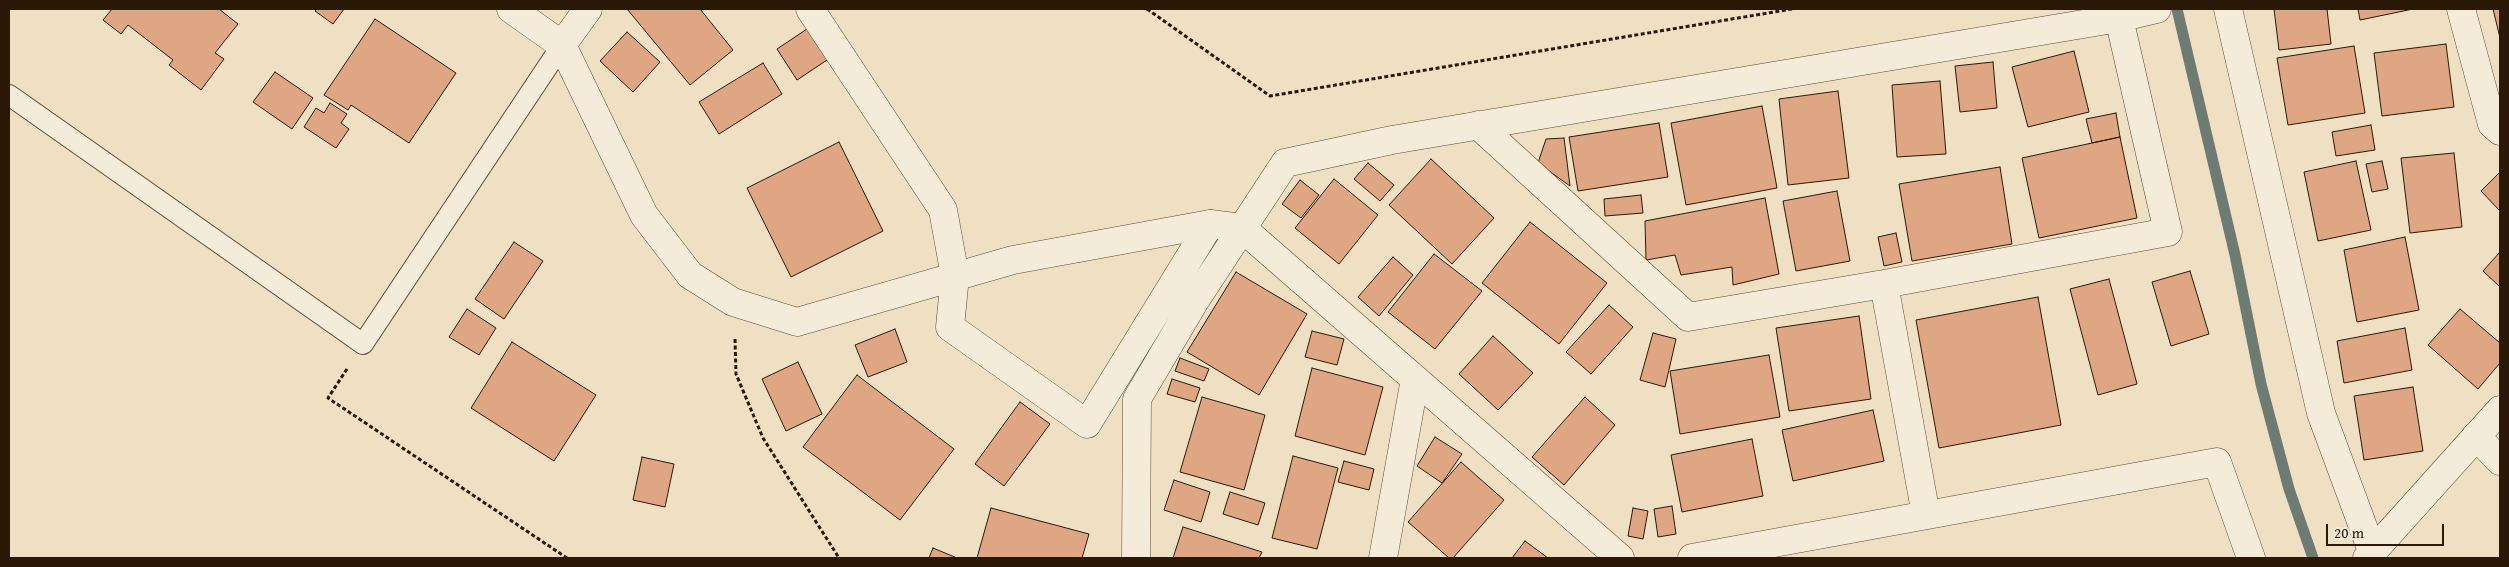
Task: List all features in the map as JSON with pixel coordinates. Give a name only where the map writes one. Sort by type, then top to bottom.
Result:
[{"type":"street","points":[[511,9],[562,45],[644,215],[690,275],[733,302],[797,322],[1014,260],[1210,224],[1242,228],[1620,558]]},
{"type":"street","points":[[562,45],[588,9]]},
{"type":"street","points":[[810,9],[943,210],[955,276],[950,327],[1087,424],[1210,224]]},
{"type":"street","points":[[1136,558],[1137,399],[1196,299],[1285,163],[1478,125],[2118,18],[2157,9]]},
{"type":"street","points":[[2228,9],[2321,413],[2370,555],[2500,410]]},
{"type":"street","points":[[2460,9],[2492,124],[2500,131]]},
{"type":"street","points":[[1478,125],[1688,317],[1884,284],[2168,232],[2118,18]]},
{"type":"street","points":[[1884,284],[1926,515]]},
{"type":"street","points":[[1383,558],[1415,379]]},
{"type":"street","points":[[2476,436],[2500,461]]},
{"type":"street","points":[[1692,558],[2217,462],[2251,558]]},
{"type":"lane","points":[[9,95],[363,344],[562,45]]},
{"type":"path","points":[[1146,9],[1270,96],[1792,9]]},
{"type":"path","points":[[733,302],[736,374],[763,438],[840,558]]},
{"type":"path","points":[[363,344],[328,398],[567,558]]},
{"type":"building","points":[[112,9],[219,9],[238,24],[215,53],[224,59],[201,90],[169,65],[173,60],[128,25],[121,34],[103,20]]},
{"type":"building","points":[[317,9],[344,9],[333,24],[315,11]]},
{"type":"building","points":[[627,9],[700,9],[733,50],[690,85]]},
{"type":"building","points":[[2274,9],[2327,9],[2331,44],[2279,50]]},
{"type":"building","points":[[2358,9],[2413,9],[2360,20]]},
{"type":"building","points":[[2493,9],[2500,9],[2500,38]]},
{"type":"building","points":[[375,19],[456,73],[409,143],[351,105],[348,110],[324,95]]},
{"type":"building","points":[[810,27],[830,58],[797,80],[777,49]]},
{"type":"building","points":[[627,32],[660,62],[633,92],[600,61]]},
{"type":"building","points":[[2446,44],[2454,107],[2382,116],[2374,53]]},
{"type":"building","points":[[2354,46],[2365,113],[2288,125],[2277,58]]},
{"type":"building","points":[[2074,51],[2089,112],[2028,127],[2012,67]]},
{"type":"building","points":[[1993,62],[1997,108],[1960,112],[1955,66]]},
{"type":"building","points":[[763,63],[782,94],[719,134],[699,102]]},
{"type":"building","points":[[275,72],[313,98],[292,129],[253,102]]},
{"type":"building","points":[[1940,81],[1946,154],[1897,157],[1892,85]]},
{"type":"building","points":[[1838,91],[1849,178],[1788,185],[1779,99]]},
{"type":"building","points":[[330,103],[347,114],[341,123],[349,129],[336,148],[304,127],[316,108],[324,113]]},
{"type":"building","points":[[1762,106],[1777,188],[1686,205],[1671,123]]},
{"type":"building","points":[[2116,113],[2120,137],[2092,143],[2086,119]]},
{"type":"building","points":[[1659,123],[1668,177],[1578,191],[1569,137]]},
{"type":"building","points":[[2371,125],[2375,150],[2336,156],[2332,132]]},
{"type":"building","points":[[2120,137],[2137,218],[2039,238],[2022,158]]},
{"type":"building","points":[[1564,138],[1570,186],[1538,163],[1546,139]]},
{"type":"building","points":[[839,142],[883,231],[791,277],[747,188]]},
{"type":"building","points":[[2454,153],[2462,227],[2410,233],[2401,158]]},
{"type":"building","points":[[1431,159],[1494,218],[1452,264],[1389,205]]},
{"type":"building","points":[[2356,161],[2371,230],[2318,241],[2304,172]]},
{"type":"building","points":[[2382,161],[2388,189],[2372,192],[2366,164]]},
{"type":"building","points":[[1368,163],[1394,185],[1380,201],[1354,179]]},
{"type":"building","points":[[2000,167],[2012,244],[1912,261],[1899,184]]},
{"type":"building","points":[[2500,172],[2500,211],[2481,191]]},
{"type":"building","points":[[1334,179],[1378,215],[1339,264],[1295,228]]},
{"type":"building","points":[[1300,180],[1319,195],[1301,218],[1282,204]]},
{"type":"building","points":[[1837,191],[1850,261],[1796,271],[1783,201]]},
{"type":"building","points":[[1641,195],[1643,213],[1605,216],[1604,199]]},
{"type":"building","points":[[1765,198],[1779,274],[1733,285],[1732,267],[1681,275],[1675,255],[1646,260],[1645,221]]},
{"type":"building","points":[[1530,222],[1607,283],[1559,344],[1482,283]]},
{"type":"building","points":[[1896,233],[1902,262],[1884,266],[1878,237]]},
{"type":"building","points":[[2405,237],[2419,310],[2357,322],[2344,250]]},
{"type":"building","points":[[514,242],[543,261],[504,319],[475,299]]},
{"type":"building","points":[[2500,252],[2500,287],[2483,271]]},
{"type":"building","points":[[1434,254],[1482,291],[1435,349],[1388,312]]},
{"type":"building","points":[[1393,257],[1413,275],[1379,316],[1358,297]]},
{"type":"building","points":[[2190,271],[2209,334],[2171,346],[2152,282]]},
{"type":"building","points":[[1236,272],[1307,314],[1259,395],[1187,352]]},
{"type":"building","points":[[2109,279],[2137,384],[2098,395],[2070,289]]},
{"type":"building","points":[[2038,297],[2061,425],[1939,448],[1916,320]]},
{"type":"building","points":[[1609,305],[1633,327],[1591,374],[1566,352]]},
{"type":"building","points":[[467,309],[496,328],[479,355],[449,337]]},
{"type":"building","points":[[2460,309],[2500,343],[2500,363],[2478,389],[2428,345]]},
{"type":"building","points":[[1859,316],[1871,399],[1789,411],[1776,328]]},
{"type":"building","points":[[2405,328],[2412,370],[2344,383],[2337,341]]},
{"type":"building","points":[[895,329],[907,362],[868,377],[855,345]]},
{"type":"building","points":[[1312,331],[1344,339],[1337,365],[1305,357]]},
{"type":"building","points":[[1653,333],[1676,339],[1665,387],[1640,380]]},
{"type":"building","points":[[1493,336],[1533,373],[1498,410],[1459,374]]},
{"type":"building","points":[[512,342],[596,395],[554,461],[471,408]]},
{"type":"building","points":[[1769,355],[1780,417],[1680,434],[1670,371]]},
{"type":"building","points":[[1180,358],[1209,369],[1204,381],[1175,371]]},
{"type":"building","points":[[798,362],[822,414],[786,431],[762,379]]},
{"type":"building","points":[[1312,368],[1383,387],[1365,455],[1295,436]]},
{"type":"building","points":[[857,375],[954,449],[900,520],[803,447]]},
{"type":"building","points":[[1172,379],[1200,388],[1195,402],[1167,394]]},
{"type":"building","points":[[2413,387],[2423,451],[2364,460],[2354,396]]},
{"type":"building","points":[[1202,397],[1265,415],[1244,490],[1180,472]]},
{"type":"building","points":[[1585,397],[1615,425],[1564,485],[1532,457]]},
{"type":"building","points":[[1020,402],[1050,424],[1004,486],[975,464]]},
{"type":"building","points":[[1873,410],[1884,461],[1793,481],[1782,430]]},
{"type":"building","points":[[1435,437],[1462,454],[1442,483],[1417,466]]},
{"type":"building","points":[[1752,439],[1763,496],[1682,512],[1671,455]]},
{"type":"building","points":[[1293,456],[1338,468],[1317,549],[1272,538]]},
{"type":"building","points":[[642,457],[674,464],[665,507],[633,500]]},
{"type":"building","points":[[1344,461],[1374,469],[1369,490],[1338,482]]},
{"type":"building","points":[[1461,462],[1504,500],[1453,558],[1449,558],[1408,522]]},
{"type":"building","points":[[1174,480],[1210,492],[1201,522],[1164,510]]},
{"type":"building","points":[[1230,492],[1265,503],[1258,525],[1223,514]]},
{"type":"building","points":[[1672,506],[1676,534],[1658,537],[1654,509]]},
{"type":"building","points":[[991,508],[1089,534],[1082,558],[977,558]]},
{"type":"building","points":[[1633,508],[1648,511],[1643,539],[1628,536]]},
{"type":"building","points":[[1183,527],[1262,552],[1259,558],[1173,558]]},
{"type":"building","points":[[1525,541],[1548,558],[1512,558]]},
{"type":"building","points":[[933,548],[957,558],[929,558]]},
{"type":"waterway","points":[[2177,9],[2235,255],[2261,384],[2289,489],[2313,558]]}]
